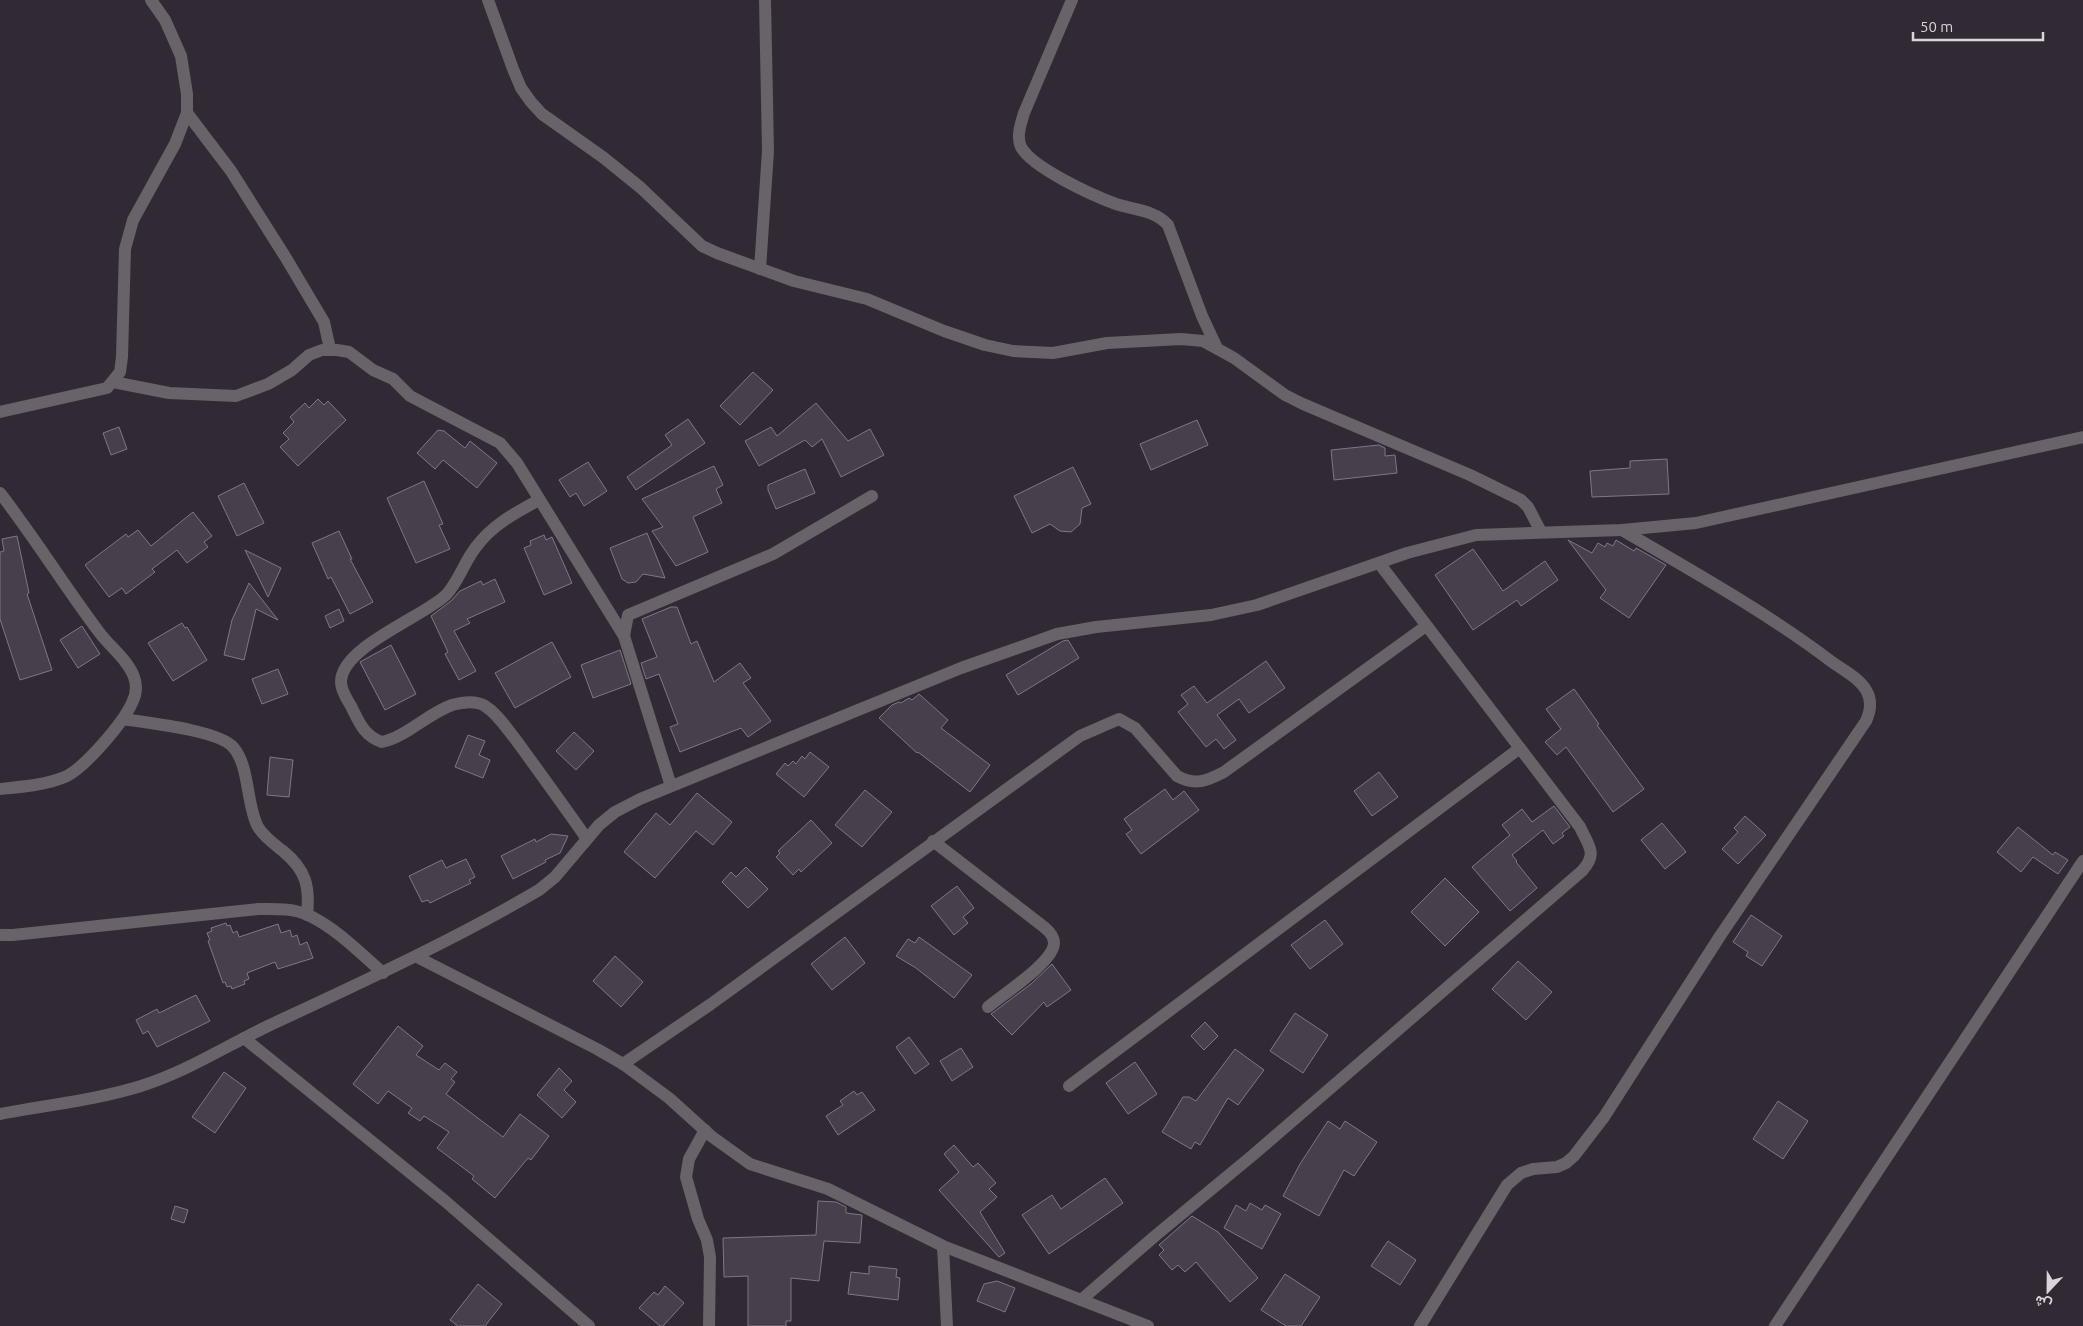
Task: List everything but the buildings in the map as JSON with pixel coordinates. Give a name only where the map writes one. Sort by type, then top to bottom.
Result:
[{"type":"street","points":[[0,412],[107,388],[120,372],[122,357],[122,290],[128,234],[132,220],[175,144],[187,113],[187,94],[181,56],[164,20],[151,0]]},
{"type":"street","points":[[488,0],[521,88],[531,102],[542,114],[604,158],[641,188],[702,246],[794,281],[867,299],[944,331],[985,345],[1013,351],[1054,353],[1107,343],[1180,338],[1203,341],[1234,358],[1286,395],[1303,404],[1470,475],[1521,500],[1528,506],[1541,532]]},
{"type":"street","points":[[760,269],[768,151],[765,0]]},
{"type":"street","points":[[1072,0],[1024,113],[1020,131],[1021,146],[1031,158],[1064,180],[1116,204],[1163,218],[1168,225],[1202,316],[1217,348]]},
{"type":"street","points":[[187,113],[231,171],[286,258],[324,322],[330,349]]},
{"type":"street","points":[[113,382],[169,393],[236,396],[268,384],[292,370],[309,354],[330,349],[349,352],[373,370],[393,379],[410,396],[500,443],[517,463],[624,636],[671,786]]},
{"type":"street","points":[[0,1114],[141,1086],[182,1070],[244,1038],[416,957],[539,890],[556,877],[599,824],[615,812],[671,786],[961,668],[1057,634],[1096,627],[1235,611],[1415,551],[1476,535],[1622,530],[1696,523],[2083,438]]},
{"type":"street","points":[[0,493],[100,634],[127,665],[134,677],[136,688],[133,701],[123,719],[80,766],[68,775],[55,780],[0,789]]},
{"type":"street","points":[[624,636],[628,615],[773,554],[872,496]]},
{"type":"street","points":[[539,500],[510,515],[490,531],[476,547],[456,582],[445,596],[405,620],[346,664],[342,672],[341,687],[367,735],[382,742],[399,736],[424,718],[452,705],[466,702],[476,702],[484,705],[498,718],[527,754],[587,839]]},
{"type":"street","points":[[1420,1326],[1507,1185],[1521,1173],[1533,1169],[1557,1167],[1566,1163],[1574,1156],[1604,1117],[1720,936],[1866,721],[1870,712],[1870,701],[1867,691],[1860,683],[1822,654],[1748,604],[1622,530]]},
{"type":"street","points":[[1081,1300],[1582,872],[1590,862],[1592,853],[1580,827],[1380,563]]},
{"type":"street","points":[[623,1064],[711,1004],[1080,736],[1119,719],[1135,728],[1176,776],[1197,783],[1208,781],[1224,772],[1426,626]]},
{"type":"street","points":[[123,719],[185,729],[222,740],[234,747],[244,768],[250,802],[258,827],[269,840],[291,858],[304,877],[309,893],[307,915]]},
{"type":"street","points":[[1069,1086],[1520,748]]},
{"type":"street","points":[[933,842],[1044,927],[1053,938],[1054,946],[1049,956],[988,1007]]},
{"type":"street","points":[[1775,1326],[2083,861]]},
{"type":"street","points":[[0,934],[14,935],[258,909],[283,909],[307,915],[330,928],[383,972]]},
{"type":"street","points":[[416,957],[598,1049],[623,1064],[669,1098],[705,1130],[750,1164],[828,1189],[943,1246],[1148,1326]]},
{"type":"street","points":[[244,1038],[445,1201],[589,1326]]},
{"type":"street","points":[[705,1130],[689,1159],[686,1176],[698,1219],[707,1240],[710,1257],[709,1326]]},
{"type":"street","points":[[943,1246],[946,1326]]}]
